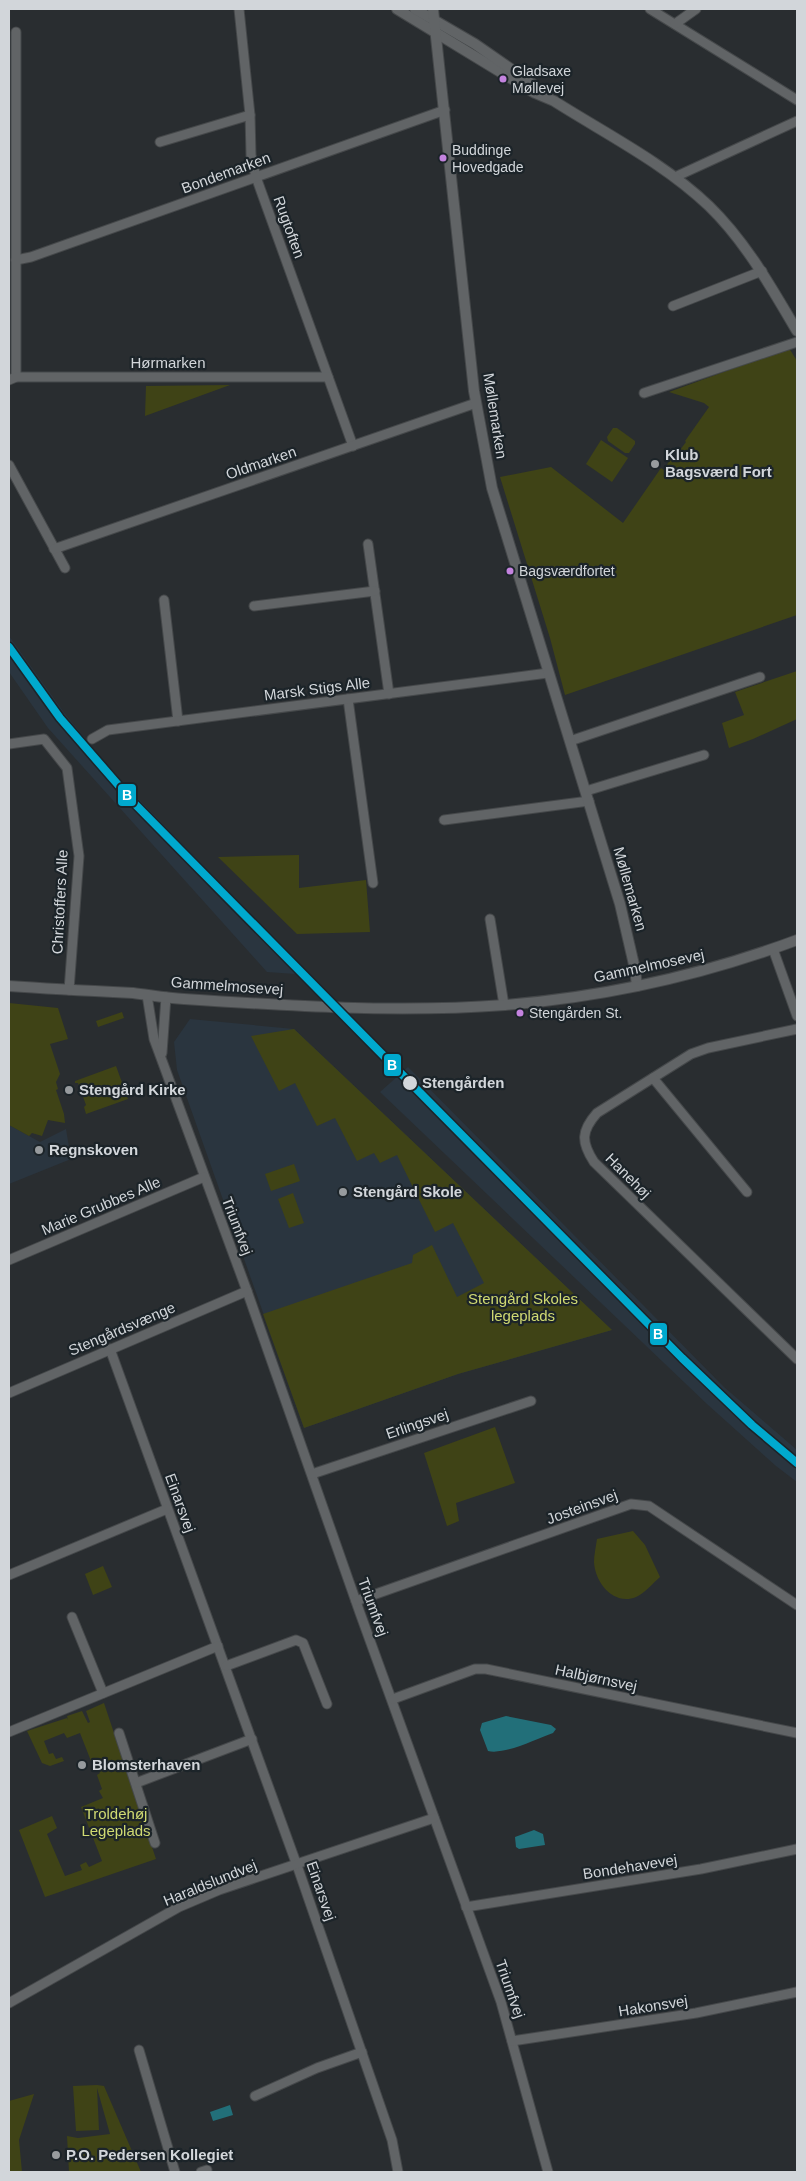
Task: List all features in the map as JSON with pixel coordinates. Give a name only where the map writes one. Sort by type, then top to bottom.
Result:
[{"type":"street","name":"Rugtoften","points":[[239,9],[250,115],[251,155],[256,177],[353,446]]},
{"type":"street","points":[[397,9],[535,93],[554,101]]},
{"type":"street","points":[[415,9],[475,44],[554,101],[676,177],[709,206],[738,238],[762,272],[797,331]]},
{"type":"street","points":[[433,9],[434,32]]},
{"type":"street","points":[[650,9],[797,100]]},
{"type":"street","points":[[675,24],[696,9]]},
{"type":"street","points":[[12,379],[16,260],[16,32]]},
{"type":"street","name":"Møllemarken","points":[[434,32],[445,110],[476,403],[492,488],[622,910],[635,969],[636,986]]},
{"type":"street","name":"Bondemarken","points":[[16,260],[40,254],[445,110]]},
{"type":"street","points":[[160,142],[250,115]]},
{"type":"street","points":[[676,177],[797,121]]},
{"type":"street","points":[[673,306],[762,272]]},
{"type":"street","points":[[644,393],[797,342]]},
{"type":"street","name":"Hørmarken","points":[[12,379],[328,377]]},
{"type":"street","name":"Oldmarken","points":[[54,549],[476,403]]},
{"type":"street","points":[[9,465],[65,568]]},
{"type":"street","points":[[368,544],[389,694]]},
{"type":"street","points":[[254,606],[375,591]]},
{"type":"street","points":[[164,600],[178,721]]},
{"type":"street","name":"Marsk Stigs Alle","points":[[92,739],[108,730],[548,673]]},
{"type":"street","points":[[570,741],[760,677]]},
{"type":"street","points":[[348,699],[373,883]]},
{"type":"street","name":"Christoffers Alle","points":[[9,744],[44,739],[67,768],[79,856],[69,990]]},
{"type":"street","points":[[444,820],[587,796],[704,755]]},
{"type":"street","points":[[490,919],[504,1005]]},
{"type":"street","name":"Gammelmosevej","points":[[9,986],[147,995],[166,998],[358,1009],[504,1005],[636,986],[721,966],[797,940]]},
{"type":"street","points":[[773,949],[797,1016]]},
{"type":"street","name":"Triumfvej","points":[[147,995],[154,1039],[247,1291],[356,1601],[501,2002],[548,2172]]},
{"type":"street","name":"Triumfvej","points":[[161,1056],[166,998]]},
{"type":"street","name":"Hanehøj","points":[[797,1029],[708,1048],[691,1054],[597,1113],[589,1122],[584,1140],[587,1151],[594,1162],[797,1359]]},
{"type":"street","points":[[653,1078],[748,1192]]},
{"type":"street","name":"Marie Grubbes Alle","points":[[9,1260],[204,1176]]},
{"type":"street","name":"Stengårdsvænge","points":[[9,1393],[247,1291]]},
{"type":"street","name":"Einarsvej","points":[[110,1349],[297,1864],[392,2140],[398,2172]]},
{"type":"street","name":"Erlingsvej","points":[[312,1474],[531,1400]]},
{"type":"street","name":"Josteinsvej","points":[[356,1601],[631,1504],[649,1506],[797,1605]]},
{"type":"street","points":[[9,1575],[167,1510]]},
{"type":"street","points":[[72,1617],[103,1693]]},
{"type":"street","points":[[226,1666],[296,1640],[303,1644],[327,1704]]},
{"type":"street","points":[[9,1732],[218,1646]]},
{"type":"street","name":"Halbjørnsvej","points":[[393,1699],[476,1669],[486,1669],[797,1733]]},
{"type":"street","points":[[119,1732],[155,1843]]},
{"type":"street","points":[[136,1783],[252,1740]]},
{"type":"street","name":"Haraldslundvej","points":[[9,2003],[179,1907],[219,1890],[434,1818]]},
{"type":"street","name":"Bondehavevej","points":[[466,1907],[693,1870],[797,1849]]},
{"type":"street","name":"Hakonsvej","points":[[512,2041],[696,2013],[797,1992]]},
{"type":"street","points":[[139,2050],[175,2172]]},
{"type":"street","points":[[255,2096],[317,2068],[362,2052]]},
{"type":"street","points":[[201,2172],[207,2170],[207,2172]]},
{"type":"shaded area","points":[[9,636],[65,714],[118,778],[310,975],[267,972],[48,728],[9,672]]},
{"type":"shaded area","name":"Stengård Skole","points":[[190,1019],[294,1029],[612,1330],[458,1374],[304,1428],[177,1070],[174,1042]]},
{"type":"shaded area","points":[[408,1067],[724,1387],[797,1450],[797,1482],[776,1466],[707,1404],[380,1092]]},
{"type":"shaded area","name":"Regnskoven","points":[[9,1125],[40,1142],[66,1129],[71,1159],[9,1184]]},
{"type":"green space","points":[[789,348],[797,361],[797,615],[565,695],[550,638],[500,477],[551,467],[623,523],[661,468],[664,470],[672,456],[674,458],[686,442],[709,407],[704,403],[669,392]]},
{"type":"green space","points":[[230,385],[145,416],[146,386]]},
{"type":"green space","points":[[613,428],[617,428],[635,441],[629,453],[625,453],[608,441],[607,437]]},
{"type":"green space","points":[[601,440],[628,458],[612,482],[586,464]]},
{"type":"green space","points":[[797,671],[797,719],[729,748],[722,723],[744,715],[735,692]]},
{"type":"green space","points":[[299,855],[299,888],[366,880],[370,932],[297,934],[218,857]]},
{"type":"green space","points":[[9,1003],[58,1008],[68,1039],[50,1044],[60,1074],[56,1082],[58,1089],[56,1090],[65,1123],[48,1120],[42,1136],[32,1133],[29,1136],[9,1125]]},
{"type":"green space","points":[[122,1012],[124,1018],[98,1027],[96,1021]]},
{"type":"green space","name":"Stengård Skoles legeplads","points":[[294,1029],[612,1330],[458,1374],[304,1428],[263,1314],[412,1263],[413,1255],[432,1245],[457,1297],[484,1283],[453,1223],[435,1232],[397,1155],[380,1163],[374,1153],[357,1161],[335,1118],[317,1126],[295,1083],[279,1091],[251,1036]]},
{"type":"green space","points":[[116,1066],[128,1099],[86,1114],[84,1107],[86,1105],[78,1083],[75,1083],[75,1081]]},
{"type":"green space","points":[[294,1164],[300,1181],[271,1191],[265,1174]]},
{"type":"green space","points":[[293,1193],[304,1223],[289,1228],[278,1199]]},
{"type":"green space","points":[[495,1427],[515,1483],[456,1503],[459,1521],[447,1526],[424,1453]]},
{"type":"green space","points":[[633,1531],[645,1545],[660,1577],[636,1597],[620,1598],[607,1591],[598,1578],[594,1562],[597,1539]]},
{"type":"green space","points":[[103,1566],[112,1587],[93,1595],[85,1574]]},
{"type":"green space","name":"Troldehøj Legeplads","points":[[104,1703],[156,1859],[45,1897],[19,1830],[52,1816],[57,1828],[47,1834],[65,1876],[82,1870],[80,1865],[86,1862],[89,1867],[102,1861],[81,1807],[103,1798],[99,1791],[102,1789],[97,1775],[100,1773],[95,1760],[91,1761],[80,1733],[67,1738],[64,1733],[44,1741],[49,1754],[53,1753],[56,1759],[62,1757],[64,1761],[50,1766],[42,1763],[27,1731],[67,1718],[68,1720],[67,1716],[82,1711],[88,1723],[90,1722],[86,1711]]},
{"type":"green space","points":[[73,2086],[104,2086],[141,2172],[69,2172],[67,2136],[78,2138],[110,2134],[97,2088],[99,2130],[76,2131]]},
{"type":"green space","points":[[34,2094],[19,2140],[22,2172],[9,2172],[9,2101]]},
{"type":"water","points":[[506,1716],[551,1725],[556,1729],[553,1733],[512,1749],[495,1752],[488,1751],[480,1730],[482,1723]]},
{"type":"water","points":[[534,1830],[543,1834],[545,1845],[519,1849],[516,1847],[515,1837]]},
{"type":"water","points":[[230,2105],[233,2115],[213,2121],[210,2112]]},
{"type":"transit line","name":"B","points":[[9,647],[60,718],[133,802],[682,1358],[752,1425],[797,1463]]},
{"type":"place","name":"Gladsaxe Møllevej","points":[[503,79]]},
{"type":"place","name":"Buddinge Hovedgade","points":[[443,158]]},
{"type":"place","name":"Klub Bagsværd Fort","points":[[655,464]]},
{"type":"place","name":"Bagsværdfortet","points":[[510,571]]},
{"type":"place","name":"Stengården St.","points":[[520,1013]]},
{"type":"place","name":"Stengården","points":[[410,1083]]},
{"type":"place","name":"Stengård Kirke","points":[[69,1090]]},
{"type":"place","name":"Regnskoven","points":[[39,1150]]},
{"type":"place","name":"Stengård Skole","points":[[343,1192]]},
{"type":"place","name":"Blomsterhaven","points":[[82,1765]]},
{"type":"place","name":"P.O. Pedersen Kollegiet","points":[[56,2155]]}]
